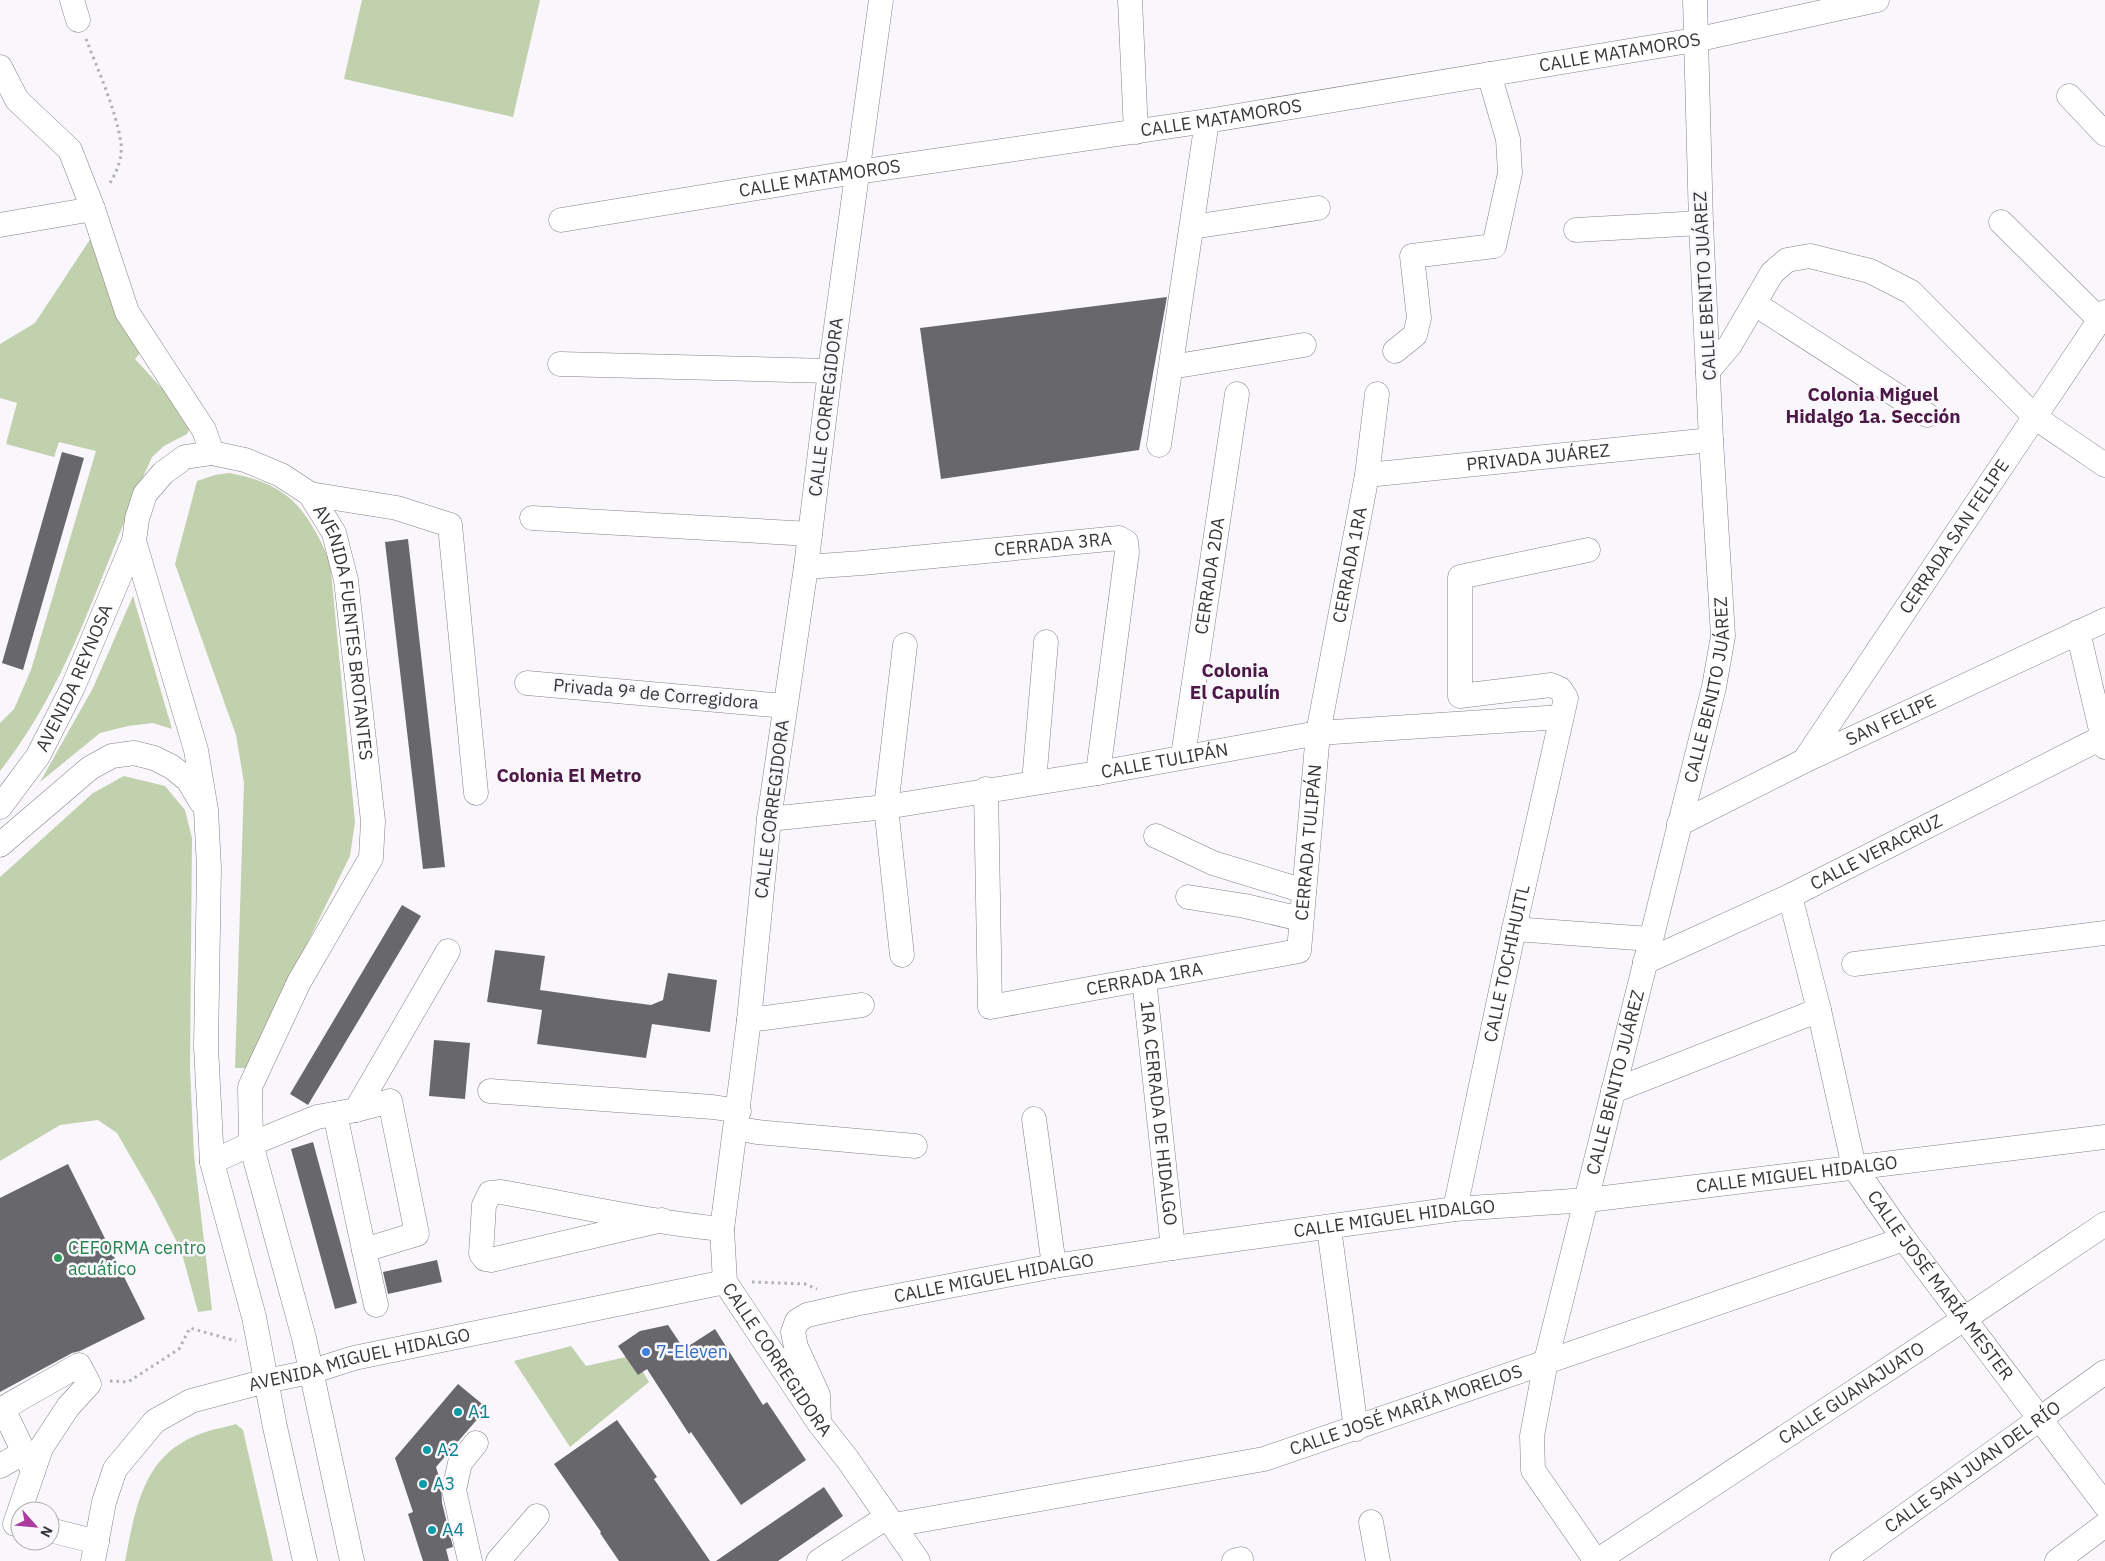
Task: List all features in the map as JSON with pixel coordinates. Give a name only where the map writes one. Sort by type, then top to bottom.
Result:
[{"type":"street","name":"CALLE CORREGIDORA","points":[[881,0],[830,371],[806,567],[784,706],[769,819],[749,1020],[722,1229],[728,1286],[819,1423],[918,1561]]},
{"type":"street","points":[[1130,0],[1136,132]]},
{"type":"street","name":"CALLE BENITO JUÁREZ","points":[[1596,1561],[1533,1470],[1532,1436],[1546,1361],[1588,1200],[1647,951],[1714,687],[1723,636],[1711,440],[1701,223],[1695,0]]},
{"type":"street","name":"CALLE MATAMOROS","points":[[560,220],[857,172],[1207,121],[1695,40],[1877,0]]},
{"type":"street","points":[[0,67],[17,100],[70,150],[94,209],[127,312],[204,430],[212,454]]},
{"type":"street","points":[[1395,351],[1414,336],[1420,318],[1412,256],[1494,246],[1510,173],[1508,139],[1489,74]]},
{"type":"street","points":[[2069,96],[2105,134]]},
{"type":"street","points":[[1159,445],[1207,121]]},
{"type":"street","points":[[1192,228],[1318,208]]},
{"type":"street","points":[[0,225],[94,209]]},
{"type":"street","points":[[2001,222],[2103,316]]},
{"type":"street","points":[[1576,230],[1701,223]]},
{"type":"street","points":[[1708,371],[1730,345],[1772,273],[1788,260],[1810,256],[1870,271],[1911,292],[2036,418],[2105,465]]},
{"type":"street","points":[[1755,304],[1926,414]]},
{"type":"street","name":"CERRADA SAN FELIPE","points":[[1804,761],[2103,316]]},
{"type":"street","points":[[1171,367],[1304,345]]},
{"type":"street","points":[[560,364],[830,371]]},
{"type":"street","name":"CERRADA 2DA","points":[[1183,756],[1237,394]]},
{"type":"street","name":"CERRADA 1RA","points":[[1318,733],[1366,476],[1377,394]]},
{"type":"street","name":"PRIVADA JUÁREZ","points":[[1366,476],[1711,440]]},
{"type":"street","name":"AVENIDA FUENTES BROTANTES","points":[[305,1561],[254,1317],[212,1162],[206,1047],[209,868],[206,810],[196,750],[134,541],[137,519],[145,494],[163,473],[185,457],[212,454],[245,460],[281,475],[310,494],[334,533],[346,580],[373,821],[371,858],[299,982],[250,1087],[251,1144],[304,1338],[352,1561]]},
{"type":"street","points":[[310,494],[397,508],[450,524],[476,792]]},
{"type":"street","points":[[532,518],[810,534]]},
{"type":"street","name":"CERRADA 3RA","points":[[806,567],[1119,538],[1126,542],[1127,552],[1098,773]]},
{"type":"street","name":"AVENIDA REYNOSA","points":[[0,807],[38,756],[73,687],[134,541]]},
{"type":"street","name":"CALLE TOCHIHUITL","points":[[1455,1209],[1514,929],[1566,698],[1560,689],[1551,685],[1460,696],[1460,577],[1588,550]]},
{"type":"street","name":"SAN FELIPE","points":[[1679,824],[1804,761],[2105,620]]},
{"type":"street","points":[[2078,632],[2104,740]]},
{"type":"street","points":[[1034,782],[1046,642]]},
{"type":"street","points":[[902,955],[886,806],[905,645]]},
{"type":"street","name":"Privada 9ª de Corregidora","points":[[527,683],[784,706]]},
{"type":"street","name":"CALLE TULIPÁN","points":[[769,819],[886,806],[1098,773],[1183,756],[1318,733],[1561,717]]},
{"type":"street","name":"CERRADA TULIPÁN","points":[[1299,951],[1300,919],[1318,733]]},
{"type":"street","name":"CALLE VERACRUZ","points":[[1647,951],[1790,896],[2104,740]]},
{"type":"street","points":[[0,845],[90,768],[112,756],[134,753],[154,758],[172,767],[188,780],[206,810]]},
{"type":"street","name":"CERRADA 1RA","points":[[986,789],[990,1007],[1299,951]]},
{"type":"street","points":[[1156,836],[1213,863],[1304,891]]},
{"type":"street","name":"CALLE JOSÉ MARÍA MESTER","points":[[1790,896],[1820,1010],[1854,1167],[1904,1239],[2105,1505]]},
{"type":"street","points":[[1188,897],[1245,906],[1300,919]]},
{"type":"street","points":[[1514,929],[1647,951]]},
{"type":"street","points":[[1854,964],[2105,933]]},
{"type":"street","points":[[376,1305],[364,1250],[345,1112],[448,951]]},
{"type":"street","name":"1RA CERRADA DE HIDALGO","points":[[1144,979],[1173,1248]]},
{"type":"street","points":[[749,1020],[862,1005]]},
{"type":"street","points":[[1613,1092],[1820,1010]]},
{"type":"street","points":[[490,1091],[712,1107],[737,1119],[757,1132],[915,1146]]},
{"type":"street","points":[[212,1162],[317,1117],[390,1101],[417,1234],[364,1250]]},
{"type":"street","points":[[1034,1119],[1054,1266]]},
{"type":"street","name":"CALLE MIGUEL HIDALGO","points":[[819,1423],[818,1395],[796,1348],[793,1332],[797,1321],[807,1315],[855,1304],[1054,1266],[1455,1209],[1588,1200],[2105,1137]]},
{"type":"street","points":[[662,1220],[491,1260],[480,1254],[484,1205],[490,1193],[502,1192],[662,1220],[689,1226],[722,1229]]},
{"type":"street","name":"CALLE GUANAJUATO","points":[[1596,1561],[2105,1224]]},
{"type":"street","points":[[1329,1228],[1356,1429]]},
{"type":"street","name":"CALLE JOSÉ MARÍA MORELOS","points":[[891,1521],[1264,1459],[1356,1429],[1546,1361],[1904,1239]]},
{"type":"street","name":"AVENIDA MIGUEL HIDALGO","points":[[95,1551],[104,1502],[115,1469],[156,1421],[191,1401],[266,1380],[310,1372],[354,1358],[728,1286]]},
{"type":"street","points":[[17,1501],[28,1462],[41,1448],[68,1407],[89,1384],[79,1365],[1,1410],[28,1462]]},
{"type":"street","name":"CALLE SAN JUAN DEL RÍO","points":[[1842,1561],[2041,1420],[2105,1372]]},
{"type":"street","points":[[470,1561],[454,1490],[460,1464],[476,1443]]},
{"type":"street","points":[[0,1466],[28,1462]]},
{"type":"street","points":[[498,1561],[537,1516]]},
{"type":"street","points":[[819,1561],[891,1521]]},
{"type":"street","points":[[1371,1522],[1378,1561]]},
{"type":"street","points":[[2057,1561],[2105,1525]]},
{"type":"street","points":[[60,1535],[95,1551]]},
{"type":"path","points":[[75,10],[100,75],[121,144],[118,172],[94,209]]},
{"type":"path","points":[[728,1286],[750,1282],[804,1284],[820,1290]]},
{"type":"path","points":[[89,1384],[105,1381],[128,1382],[179,1349],[190,1328],[260,1348]]},
{"type":"green space","points":[[362,0],[540,0],[513,117],[344,79]]},
{"type":"green space","points":[[91,238],[146,346],[135,359],[193,422],[187,434],[164,446],[152,457],[67,659],[48,698],[0,771],[0,723],[14,709],[31,670],[96,451],[59,442],[54,457],[6,444],[17,403],[0,398],[0,344],[35,323]]},
{"type":"green space","points":[[229,473],[267,484],[293,501],[313,526],[330,561],[355,822],[350,856],[246,1068],[235,1068],[244,783],[236,735],[175,564],[197,481]]},
{"type":"green space","points":[[133,596],[172,729],[153,723],[128,726],[100,733],[40,782],[93,688]]},
{"type":"green space","points":[[124,776],[165,786],[185,810],[192,838],[190,1069],[194,1155],[212,1310],[198,1312],[181,1250],[155,1199],[117,1133],[98,1120],[60,1125],[0,1161],[0,877],[93,793]]},
{"type":"green space","points":[[571,1346],[586,1366],[626,1357],[643,1372],[649,1382],[570,1447],[514,1361]]},
{"type":"green space","points":[[236,1424],[243,1430],[273,1561],[125,1561],[133,1523],[144,1488],[152,1472],[163,1458],[177,1446],[195,1436]]},
{"type":"building","points":[[1167,297],[1139,450],[941,479],[920,328]]},
{"type":"building","points":[[62,452],[84,458],[23,670],[2,663]]},
{"type":"building","points":[[408,539],[445,867],[423,869],[385,542]]},
{"type":"building","points":[[402,905],[421,916],[308,1105],[290,1094]]},
{"type":"building","points":[[495,950],[545,956],[540,990],[604,999],[651,1005],[663,1000],[668,973],[717,980],[710,1032],[652,1024],[646,1058],[537,1044],[542,1010],[487,1002]]},
{"type":"building","points":[[434,1040],[470,1043],[465,1099],[429,1096]]},
{"type":"building","points":[[313,1142],[357,1303],[335,1309],[291,1149]]},
{"type":"building","name":"CEFORMA centro acuático","points":[[68,1164],[145,1319],[80,1351],[72,1353],[0,1392],[0,1198]]},
{"type":"building","points":[[437,1260],[442,1282],[388,1294],[383,1272]]},
{"type":"building","points":[[668,1325],[684,1349],[715,1329],[763,1405],[767,1402],[806,1460],[741,1505],[691,1432],[689,1434],[647,1369],[638,1375],[618,1346],[640,1331]]},
{"type":"building","points":[[458,1384],[487,1408],[436,1467],[441,1483],[442,1503],[453,1547],[446,1549],[449,1561],[423,1561],[408,1514],[413,1512],[395,1458]]},
{"type":"building","points":[[617,1420],[657,1477],[654,1479],[710,1561],[619,1561],[554,1464]]},
{"type":"building","points":[[824,1487],[843,1516],[778,1561],[716,1561]]},
{"type":"place","name":"CEFORMA centro acuático","points":[[58,1258]]},
{"type":"place","name":"7-Eleven","points":[[646,1352]]},
{"type":"place","name":"A1","points":[[458,1412]]},
{"type":"place","name":"A2","points":[[427,1450]]},
{"type":"place","name":"A3","points":[[423,1484]]},
{"type":"place","name":"A4","points":[[432,1530]]},
{"type":"district","name":"Colonia Miguel Hidalgo 1a. Sección","points":[[1873,405]]},
{"type":"district","name":"Colonia El Capulín","points":[[1235,681]]},
{"type":"district","name":"Colonia El Metro","points":[[569,775]]}]
